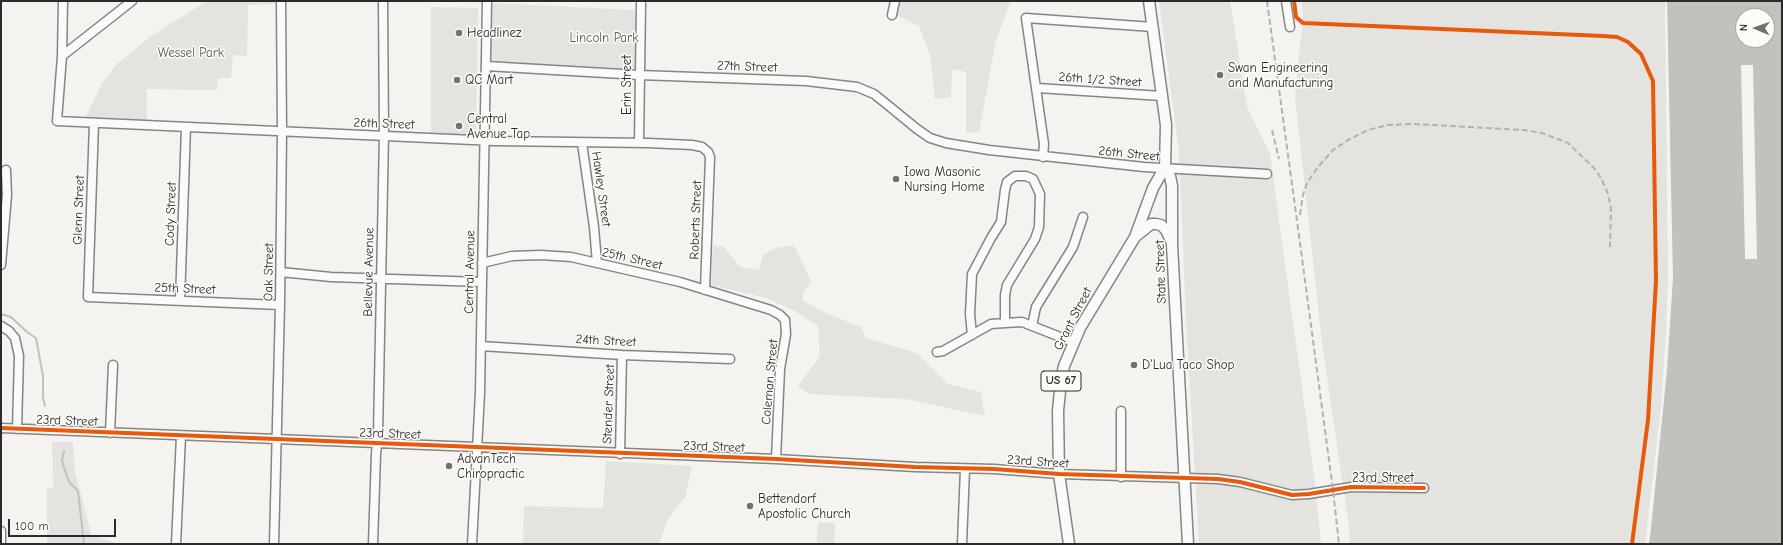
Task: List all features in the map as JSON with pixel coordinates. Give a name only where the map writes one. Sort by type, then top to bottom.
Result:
[{"type":"main road","name":"State Street","points":[[1149,1],[1166,125],[1165,169],[1170,176],[1172,186],[1172,245],[1188,544]]},
{"type":"main road","name":"Grant Street","points":[[1070,544],[1059,474],[1058,411],[1060,386],[1064,366],[1073,342],[1135,237],[1153,188],[1165,169]]},
{"type":"main road","points":[[1135,237],[1151,224],[1161,225],[1166,230],[1172,245]]},
{"type":"street","points":[[62,56],[63,1]]},
{"type":"street","points":[[62,56],[132,1]]},
{"type":"street","name":"Oak Street","points":[[274,544],[278,440],[281,272],[281,1]]},
{"type":"street","name":"Bellevue Avenue","points":[[373,544],[377,443],[384,136],[383,1]]},
{"type":"street","name":"Central Avenue","points":[[472,544],[480,393],[487,1]]},
{"type":"street","points":[[892,15],[895,1]]},
{"type":"street","points":[[1286,1],[1290,27]]},
{"type":"street","name":"Erin Street","points":[[639,143],[640,4]]},
{"type":"street","points":[[1043,157],[1044,144],[1026,18],[1153,27]]},
{"type":"street","name":"26th Street","points":[[62,56],[57,121],[485,141],[692,145],[702,148],[708,152]]},
{"type":"street","name":"27th Street","points":[[486,66],[639,75],[806,81],[857,87],[874,94],[917,130],[930,138],[946,143],[989,150]]},
{"type":"street","name":"26th 1/2 Street","points":[[1037,88],[1162,96]]},
{"type":"street","name":"Glenn Street","points":[[88,297],[94,123]]},
{"type":"street","name":"Cody Street","points":[[180,301],[186,127]]},
{"type":"street","name":"Hawley Street","points":[[582,143],[594,227],[597,263]]},
{"type":"street","name":"26th Street","points":[[989,150],[1165,169],[1267,174]]},
{"type":"street","name":"Roberts Street","points":[[705,290],[710,158],[708,152]]},
{"type":"street","points":[[1,265],[7,195],[6,170]]},
{"type":"street","points":[[972,335],[970,314],[972,274],[1001,222],[1007,182],[1015,176],[1026,176],[1033,179],[1040,194],[1039,227],[1035,239],[1007,285],[1005,295],[1004,323]]},
{"type":"street","points":[[1032,326],[1036,307],[1071,252],[1084,217]]},
{"type":"street","name":"25th Street","points":[[482,263],[512,256],[541,255],[571,257],[705,290],[774,312]]},
{"type":"street","points":[[281,272],[331,277],[482,282]]},
{"type":"street","name":"25th Street","points":[[88,297],[280,305]]},
{"type":"street","name":"Coleman Street","points":[[774,312],[785,320],[786,334],[780,369],[776,459]]},
{"type":"street","points":[[937,352],[943,351],[991,324],[1004,323],[1022,322],[1073,342]]},
{"type":"street","points":[[1,326],[9,331],[15,338],[19,356],[17,429]]},
{"type":"street","name":"24th Street","points":[[480,346],[730,359]]},
{"type":"street","name":"Stender Street","points":[[620,454],[622,354]]},
{"type":"street","points":[[110,433],[113,365]]},
{"type":"street","points":[[1121,411],[1121,477]]},
{"type":"street","name":"23rd Street","points":[[1,428],[620,454],[776,459],[915,468],[1121,477],[1218,479],[1240,482],[1292,495],[1309,494],[1351,487],[1424,488]]},
{"type":"street","points":[[176,544],[180,436]]},
{"type":"street","points":[[962,544],[965,469]]},
{"type":"street","points":[[1,531],[1,544]]},
{"type":"shaded area","points":[[1159,1],[1230,1],[1247,107],[1270,154],[1315,483],[1321,544],[1199,544],[1186,322],[1179,152]]},
{"type":"shaded area","points":[[1301,1],[1667,1],[1670,277],[1663,408],[1647,544],[1350,544],[1349,527],[1322,343],[1295,97],[1303,14]]},
{"type":"shaded area","points":[[1667,1],[1782,1],[1782,544],[1647,544],[1663,408],[1670,277]]},
{"type":"shaded area","points":[[431,7],[478,8],[476,137],[431,134]]},
{"type":"shaded area","points":[[606,461],[692,466],[685,497],[668,519],[659,544],[523,544],[524,506],[603,508]]},
{"type":"green space","name":"Wessel Park","points":[[207,1],[275,1],[275,4],[248,5],[247,56],[233,55],[231,78],[218,78],[217,90],[147,89],[147,120],[85,118],[103,82],[117,64],[151,36]]},
{"type":"green space","points":[[901,1],[1011,1],[996,40],[979,132],[966,133],[966,72],[952,69],[951,97],[935,99],[930,55],[919,26],[898,16]]},
{"type":"green space","name":"Lincoln Park","points":[[490,4],[634,10],[637,14],[637,66],[633,70],[494,64],[489,59]]},
{"type":"green space","points":[[713,245],[724,247],[740,267],[759,270],[763,255],[776,248],[794,245],[811,281],[803,294],[803,301],[828,314],[861,327],[866,338],[917,353],[948,384],[981,392],[985,416],[906,399],[809,394],[798,386],[820,356],[818,326],[795,311],[766,298],[711,285]]},
{"type":"green space","points":[[52,442],[73,442],[75,472],[92,536],[114,542],[116,544],[47,544],[47,487],[53,488]]},
{"type":"green space","points":[[818,522],[835,523],[834,543],[817,542]]},
{"type":"pier","points":[[1665,1],[1667,1],[1673,278],[1667,370],[1651,528],[1649,544],[1645,544],[1661,407],[1668,277]]},
{"type":"pier","points":[[1741,65],[1753,65],[1757,259],[1745,259]]},
{"type":"waterway","points":[[1,314],[11,317],[36,338],[43,376],[43,398],[45,406]]},
{"type":"waterway","points":[[64,451],[62,461],[69,482],[78,491],[84,544]]},
{"type":"railway","points":[[1267,1],[1339,544]]},
{"type":"railway","points":[[1300,215],[1303,195],[1307,183],[1318,167],[1333,150],[1348,140],[1368,130],[1388,125],[1413,124],[1524,130],[1542,133],[1568,143],[1594,168],[1601,178],[1608,194],[1611,208],[1610,247]]},
{"type":"railway","points":[[1272,130],[1279,159]]},
{"type":"cycle path","points":[[1294,1],[1296,17],[1303,23],[1617,37],[1628,42],[1641,54],[1653,81],[1656,281],[1648,420],[1632,544]]},
{"type":"cycle path","points":[[1,428],[776,459],[915,467],[994,469],[1059,474],[1218,479],[1240,482],[1292,495],[1309,494],[1351,487],[1424,488]]},
{"type":"place","name":"Headlinez","points":[[459,33]]},
{"type":"place","name":"Swan Engineering and Manufacturing","points":[[1220,75]]},
{"type":"place","name":"QC Mart","points":[[457,80]]},
{"type":"place","name":"Central Avenue Tap","points":[[459,126]]},
{"type":"place","name":"Iowa Masonic Nursing Home","points":[[896,179]]},
{"type":"place","name":"D'Lua Taco Shop","points":[[1134,365]]},
{"type":"place","name":"AdvanTech Chiropractic","points":[[449,466]]},
{"type":"place","name":"Bettendorf Apostolic Church","points":[[750,506]]}]
